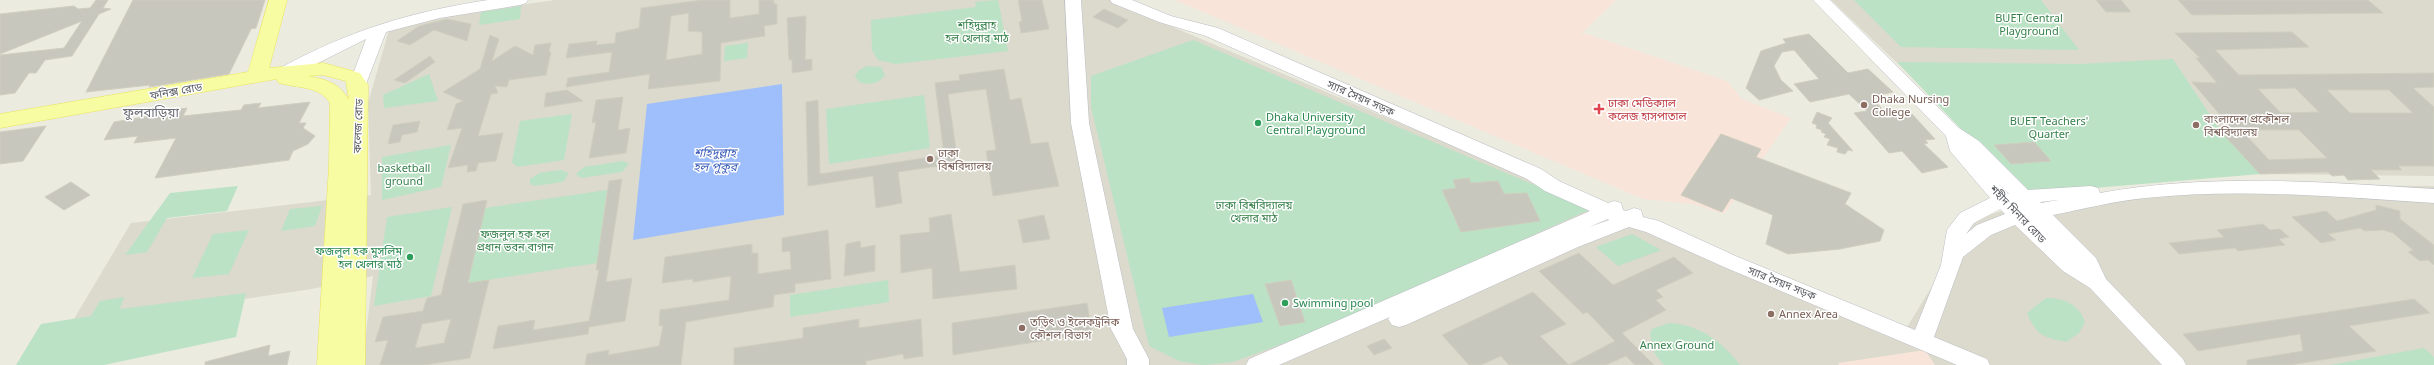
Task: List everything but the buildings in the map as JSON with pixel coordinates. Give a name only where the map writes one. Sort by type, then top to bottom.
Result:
[{"type":"main road","points":[[257,77],[278,0]]},
{"type":"main road","points":[[288,71],[337,46],[379,29],[462,9],[520,0]]},
{"type":"main road","points":[[1073,0],[1073,37],[1076,50],[1080,124],[1122,329],[1143,363]]},
{"type":"main road","points":[[1076,50],[1083,38],[1083,0]]},
{"type":"main road","name":"স্যার সৈয়দ সড়ক","points":[[1118,0],[1165,19],[1212,32],[1534,174],[1552,186],[1629,215],[1731,262],[1980,365]]},
{"type":"main road","name":"স্যার সৈয়দ সড়ক","points":[[1134,0],[1187,24]]},
{"type":"main road","name":"শহীদ মিনার রোড","points":[[1821,0],[1953,132],[1972,145],[2024,198],[2028,214]]},
{"type":"main road","points":[[358,85],[364,72],[372,41],[379,29]]},
{"type":"main road","name":"কলেজ রোড","points":[[257,77],[310,68],[334,70],[353,77],[358,85],[358,211],[352,365]]},
{"type":"main road","name":"কলেজ রোড","points":[[257,77],[296,80],[317,84],[334,92],[340,103],[340,166],[330,365]]},
{"type":"main road","name":"ফনিক্স রোড","points":[[0,121],[257,77]]},
{"type":"main road","name":"শহীদ মিনার রোড","points":[[1953,132],[1957,147],[2004,202],[2028,214],[2070,266],[2097,283],[2175,365]]},
{"type":"main road","points":[[1955,253],[1984,230],[2028,214],[2145,191],[2240,188],[2307,188],[2434,196]]},
{"type":"main road","points":[[1922,340],[1955,253],[1957,231],[1965,220],[1982,210],[2004,202],[2050,193],[2122,195]]},
{"type":"main road","points":[[1257,365],[1629,215]]},
{"type":"main road","points":[[1291,365],[1444,300],[1629,215]]},
{"type":"shaded area","name":"ঢাকা বিশ্ববিদ্যালয়","points":[[555,0],[1109,0],[1423,133],[1645,218],[1907,327],[1973,220],[2033,201],[2234,184],[2434,186],[2434,365],[362,365],[373,276],[312,289],[71,324],[131,223],[371,195],[368,103],[389,30],[459,14]]},
{"type":"shaded area","name":"ঢাকা মেডিক্যাল কলেজ হাসপাতাল","points":[[1175,0],[1616,0],[1578,37],[1584,33],[1727,81],[1742,99],[1791,118],[1724,214],[1693,204],[1643,199]]},
{"type":"shaded area","name":"বাংলাদেশ প্রকৌশল বিশ্ববিদ্যালয়","points":[[1831,0],[2434,0],[2434,176],[2260,174],[1911,76]]},
{"type":"shaded area","points":[[1925,350],[1935,365],[1839,365],[1838,363]]},
{"type":"green space","name":"শহিদুল্লাহ হল খেলার মাঠ","points":[[998,0],[1008,51],[896,64],[878,60],[872,50],[871,20],[976,7],[975,2]]},
{"type":"green space","name":"BUET Central Playground","points":[[1854,0],[2041,0],[2079,50],[1901,47]]},
{"type":"green space","points":[[521,6],[520,19],[479,25],[481,12]]},
{"type":"green space","name":"ঢাকা বিশ্ববিদ্যালয় খেলার মাঠ","points":[[1193,40],[1591,209],[1330,326],[1233,362],[1203,365],[1179,361],[1149,346],[1091,107],[1091,76]]},
{"type":"green space","points":[[748,43],[747,58],[724,61],[725,46]]},
{"type":"green space","name":"BUET Teachers' Quarter","points":[[2173,59],[2222,133],[2260,174],[2023,194],[1897,62],[2080,64]]},
{"type":"green space","points":[[867,66],[881,67],[885,75],[880,80],[873,83],[861,83],[855,76],[859,70]]},
{"type":"green space","points":[[429,74],[438,101],[384,108],[383,95]]},
{"type":"green space","points":[[924,95],[930,148],[829,164],[826,109]]},
{"type":"green space","points":[[572,114],[564,160],[517,167],[512,162],[520,121]]},
{"type":"green space","name":"basketball ground","points":[[451,145],[441,187],[382,200],[382,157]]},
{"type":"green space","points":[[623,161],[629,164],[622,172],[581,178],[576,174],[584,167]]},
{"type":"green space","points":[[561,170],[569,173],[563,182],[534,186],[530,184],[530,179],[539,173]]},
{"type":"green space","points":[[238,186],[227,211],[167,218],[147,252],[125,255],[170,193]]},
{"type":"green space","name":"ফজলুল হক হল প্রধান ভবন বাগান","points":[[607,190],[597,263],[468,283],[485,208]]},
{"type":"green space","points":[[322,206],[315,226],[281,231],[290,209]]},
{"type":"green space","name":"ফজলুল হক মুসলিম হল খেলার মাঠ","points":[[452,207],[431,296],[374,306],[387,217]]},
{"type":"green space","points":[[249,230],[229,274],[192,278],[213,234]]},
{"type":"green space","points":[[1632,234],[1661,250],[1618,266],[1596,247]]},
{"type":"green space","points":[[888,280],[889,302],[790,317],[790,295]]},
{"type":"green space","points":[[246,293],[236,337],[104,365],[16,365],[41,324],[91,316],[100,301],[124,297],[120,309]]},
{"type":"green space","points":[[2046,298],[2059,299],[2075,306],[2085,322],[2079,333],[2066,342],[2046,337],[2034,327],[2027,313]]},
{"type":"green space","name":"Annex Ground","points":[[1669,323],[1690,327],[1709,336],[1726,349],[1740,365],[1664,365],[1655,354],[1650,334],[1652,329]]},
{"type":"green space","points":[[2424,348],[2434,357],[2434,365],[2330,365]]},
{"type":"water","name":"শহিদুল্লাহ হল পুকুর","points":[[782,84],[784,215],[633,240],[647,104]]},
{"type":"water","points":[[1253,294],[1263,322],[1169,337],[1162,308]]},
{"type":"place","name":"Dhaka Nursing College","points":[[1864,105]]},
{"type":"place","name":"ঢাকা মেডিক্যাল কলেজ হাসপাতাল","points":[[1599,109]]},
{"type":"place","name":"Dhaka University Central Playground","points":[[1258,123]]},
{"type":"place","name":"বাংলাদেশ প্রকৌশল বিশ্ববিদ্যালয়","points":[[2196,125]]},
{"type":"place","name":"ঢাকা বিশ্ববিদ্যালয়","points":[[930,159]]},
{"type":"place","name":"ফজলুল হক মুসলিম হল খেলার মাঠ","points":[[410,257]]},
{"type":"place","name":"Swimming pool","points":[[1285,303]]},
{"type":"place","name":"Annex Area","points":[[1771,314]]},
{"type":"place","name":"তড়িৎ ও ইলেকট্রনিক কৌশল বিভাগ","points":[[1022,328]]},
{"type":"district","name":"ফুলবাড়িয়া","points":[[151,112]]}]
